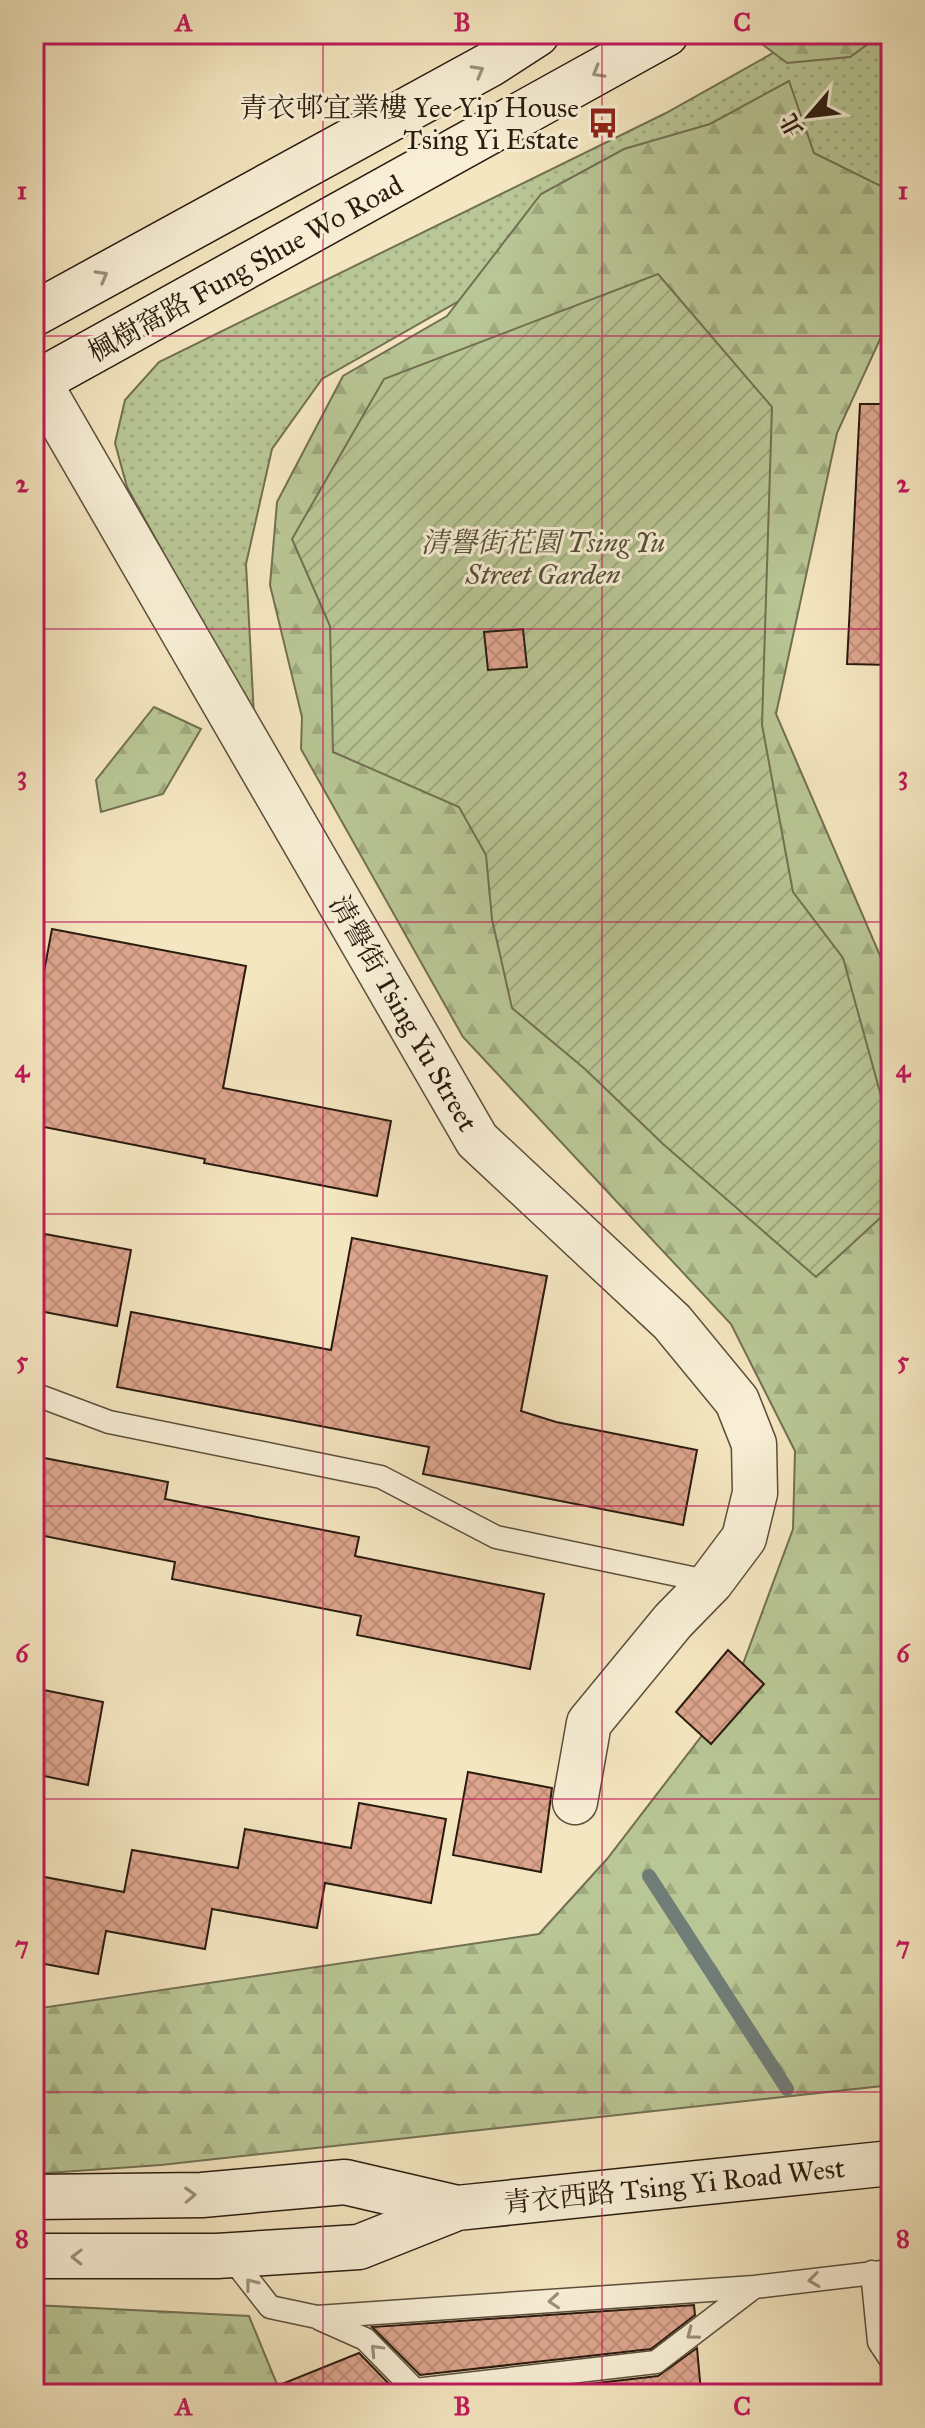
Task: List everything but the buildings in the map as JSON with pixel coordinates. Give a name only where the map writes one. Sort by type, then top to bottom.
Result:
[{"type":"main road","points":[[34,314],[489,65],[537,34]]},
{"type":"main road","name":"楓樹窩路 Fung Shue Wo Road","points":[[35,380],[666,34]]},
{"type":"main road","name":"清譽街 Tsing Yu Street","points":[[35,380],[477,1140],[672,1322],[737,1401],[754,1444],[755,1493],[744,1538],[711,1582],[673,1621],[589,1723],[575,1802]]},
{"type":"main road","name":"青衣西路 Tsing Yi Road West","points":[[34,2256],[230,2256],[359,2247],[457,2208],[891,2163]]},
{"type":"main road","name":"青衣西路 Tsing Yi Road West","points":[[34,2197],[202,2195],[345,2182],[457,2208]]},
{"type":"lane","points":[[34,1394],[109,1422],[381,1477],[496,1537],[711,1582]]},
{"type":"lane","points":[[230,2256],[270,2307],[317,2317],[365,2339],[415,2390],[656,2362],[754,2287]]},
{"type":"lane","points":[[317,2317],[754,2287],[882,2271],[879,2342],[891,2360]]},
{"type":"green space","points":[[779,34],[882,34],[850,57],[787,63],[762,44]]},
{"type":"green space","points":[[807,34],[891,34],[891,296],[512,271],[322,379],[272,449],[246,564],[254,716],[127,487],[115,443],[125,400],[159,362],[666,113]]},
{"type":"green space","points":[[789,81],[814,153],[891,191],[891,262],[882,335],[837,433],[776,714],[891,981],[891,2085],[161,2165],[34,2174],[34,2009],[539,1934],[607,1859],[730,1699],[793,1529],[795,1451],[731,1324],[463,1037],[301,749],[302,717],[270,585],[277,502],[343,376],[447,316],[541,194],[624,149],[710,124]]},
{"type":"green space","name":"清譽街花園 Tsing Yu Street Garden","points":[[658,274],[772,407],[762,725],[793,892],[843,958],[891,1132],[891,1208],[816,1277],[663,1144],[585,1069],[512,1008],[492,919],[486,855],[459,807],[333,752],[330,626],[292,539],[384,379]]},
{"type":"green space","points":[[154,707],[201,729],[163,794],[101,812],[96,780]]},
{"type":"green space","points":[[34,2305],[249,2316],[281,2394],[34,2394]]},
{"type":"waterway","points":[[649,1876],[787,2089]]},
{"type":"place","name":"青衣邨宜業樓 Yee Yip House Tsing Yi Estate","points":[[603,123]]}]
